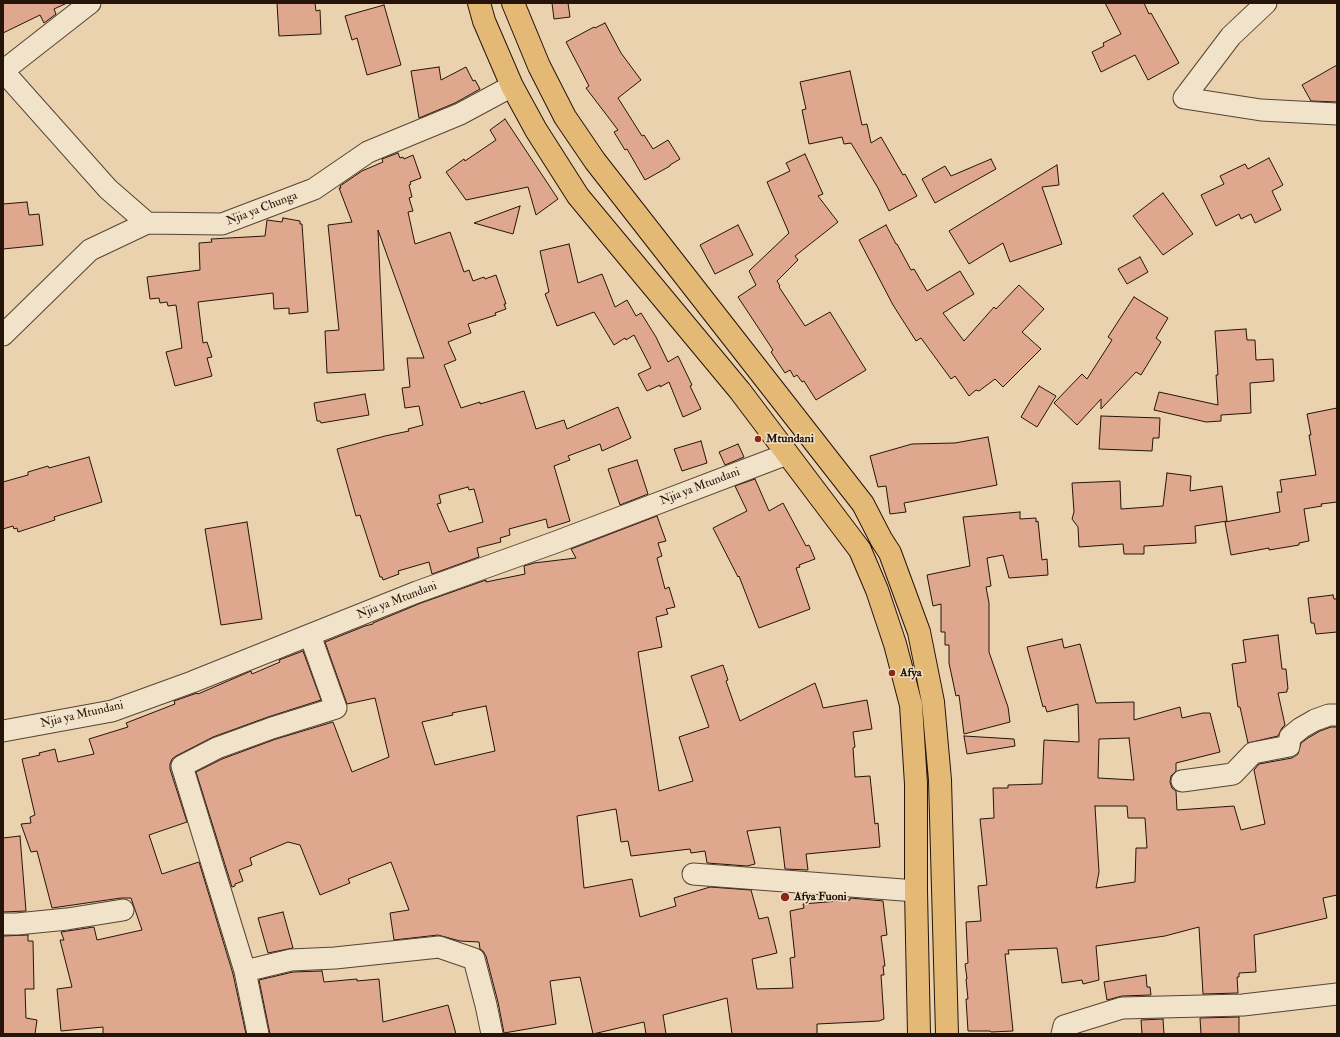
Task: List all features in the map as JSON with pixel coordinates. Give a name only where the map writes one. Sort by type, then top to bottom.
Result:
[{"type":"main road","points":[[479,3],[484,21],[512,86],[536,130],[578,196],[740,391],[860,550],[877,590],[895,644],[911,706],[916,784],[916,891],[919,1034]]},
{"type":"main road","points":[[513,3],[539,66],[565,117],[595,161],[863,504],[890,553],[920,632],[933,702],[940,780],[947,1034]]},
{"type":"street","points":[[3,335],[90,250],[146,223],[108,189],[3,71],[90,3]]},
{"type":"street","points":[[1266,3],[1231,36],[1184,98],[1261,110],[1337,114]]},
{"type":"street","name":"Njia ya Chunga","points":[[146,223],[222,224],[314,189],[368,152],[460,114],[512,86]]},
{"type":"street","name":"Njia ya Mtundani","points":[[3,731],[112,710],[192,682],[417,592],[556,542],[787,454]]},
{"type":"street","points":[[258,1034],[245,971],[182,766],[217,748],[272,728],[336,708],[310,635]]},
{"type":"street","points":[[1182,781],[1233,774],[1253,753],[1289,746],[1290,737],[1301,728],[1315,720],[1329,715],[1337,715]]},
{"type":"street","points":[[693,874],[916,891]]},
{"type":"street","points":[[3,924],[68,919],[123,910]]},
{"type":"street","points":[[245,971],[291,960],[335,958],[439,947],[474,959],[492,1034]]},
{"type":"street","points":[[1062,1034],[1064,1026],[1122,1008],[1243,1005],[1337,994]]},
{"type":"building","points":[[3,3],[67,3],[54,9],[56,14],[44,23],[40,15],[3,33]]},
{"type":"building","points":[[277,3],[315,3],[316,11],[320,10],[321,34],[279,36]]},
{"type":"building","points":[[552,3],[568,3],[570,17],[554,19]]},
{"type":"building","points":[[1105,3],[1144,3],[1149,14],[1151,13],[1179,63],[1148,80],[1135,55],[1101,72],[1092,52],[1104,46],[1103,43],[1121,34]]},
{"type":"building","points":[[384,5],[401,65],[367,75],[357,38],[352,40],[345,16]]},
{"type":"building","points":[[605,23],[621,53],[641,80],[618,98],[642,136],[644,135],[653,149],[668,140],[680,159],[645,180],[627,149],[625,150],[614,132],[618,130],[586,88],[589,86],[566,42],[594,27],[595,28]]},
{"type":"building","points":[[1337,65],[1337,102],[1311,101],[1302,85]]},
{"type":"building","points":[[439,67],[441,80],[466,67],[473,81],[475,80],[480,89],[455,103],[419,118],[411,71]]},
{"type":"building","points":[[850,71],[862,125],[867,124],[871,143],[881,137],[903,175],[905,174],[917,196],[889,211],[878,188],[851,143],[844,144],[842,137],[809,144],[802,110],[806,109],[800,82]]},
{"type":"building","points":[[505,119],[558,199],[536,215],[528,187],[466,200],[446,172],[464,159],[465,161],[496,140],[490,130]]},
{"type":"building","points":[[398,153],[400,158],[403,157],[404,159],[413,155],[421,178],[410,182],[411,184],[409,185],[412,197],[409,198],[413,211],[408,212],[415,244],[450,232],[464,272],[469,270],[473,281],[496,275],[506,304],[504,304],[506,309],[495,313],[496,315],[468,324],[471,333],[448,342],[456,360],[444,365],[461,408],[524,391],[536,429],[564,420],[567,429],[618,407],[631,438],[602,451],[600,444],[568,456],[570,460],[554,466],[570,521],[548,528],[546,519],[509,529],[510,535],[500,538],[501,542],[477,548],[479,557],[432,574],[429,562],[398,571],[399,574],[383,580],[382,577],[380,577],[360,515],[356,516],[337,449],[409,431],[408,429],[423,425],[419,406],[405,408],[402,388],[410,387],[407,358],[424,358],[378,230],[384,370],[327,373],[325,331],[339,330],[328,225],[352,222],[339,188],[362,171],[383,162],[382,159]],"holes":[[[468,487],[469,490],[474,489],[483,522],[449,532],[437,504],[441,503],[439,495]]]},
{"type":"building","points":[[805,154],[823,194],[818,196],[838,222],[795,256],[798,260],[777,281],[780,286],[779,287],[805,326],[830,312],[866,370],[816,400],[804,381],[802,382],[797,375],[794,377],[790,370],[785,373],[771,352],[773,350],[738,297],[756,285],[749,271],[789,233],[767,182],[790,171],[786,163]]},
{"type":"building","points":[[1269,158],[1283,185],[1272,191],[1281,210],[1255,223],[1251,214],[1241,219],[1239,214],[1216,226],[1201,195],[1224,184],[1220,176],[1245,164],[1248,169]]},
{"type":"building","points":[[991,159],[996,169],[935,203],[922,179],[945,166],[951,176]]},
{"type":"building","points":[[1057,165],[1059,185],[1042,187],[1062,244],[1010,262],[1003,243],[969,264],[949,231]]},
{"type":"building","points":[[1163,193],[1193,234],[1163,255],[1133,216]]},
{"type":"building","points":[[27,202],[29,215],[39,214],[43,245],[3,249],[3,204]]},
{"type":"building","points":[[520,206],[513,234],[474,223]]},
{"type":"building","points":[[283,218],[300,221],[300,224],[302,224],[308,312],[289,314],[289,308],[274,309],[273,293],[198,302],[203,343],[207,342],[212,357],[207,358],[212,376],[175,386],[166,352],[182,348],[176,305],[168,306],[167,302],[160,303],[159,298],[150,299],[147,277],[200,270],[199,243],[212,242],[211,239],[265,236],[267,220],[282,222]]},
{"type":"building","points":[[738,225],[753,255],[715,274],[700,245]]},
{"type":"building","points":[[886,225],[911,270],[914,269],[927,291],[960,271],[974,294],[943,313],[964,341],[994,307],[996,309],[1019,285],[1044,309],[1022,332],[1041,349],[1003,387],[995,379],[979,391],[976,390],[969,396],[955,376],[951,379],[921,338],[916,341],[893,305],[859,240]]},
{"type":"building","points":[[569,244],[578,283],[602,274],[615,307],[627,300],[636,316],[641,313],[656,337],[668,362],[678,356],[692,385],[690,386],[701,409],[683,417],[669,382],[660,387],[660,385],[647,391],[638,374],[651,368],[634,335],[626,340],[625,338],[614,345],[594,312],[557,326],[545,294],[549,292],[540,251]]},
{"type":"building","points":[[1140,257],[1148,272],[1127,284],[1118,269]]},
{"type":"building","points":[[1134,297],[1168,318],[1156,338],[1161,342],[1141,375],[1136,372],[1101,409],[1101,399],[1077,425],[1054,403],[1082,374],[1087,379],[1112,340],[1108,337]]},
{"type":"building","points":[[1246,329],[1247,340],[1255,340],[1256,360],[1273,359],[1274,381],[1250,383],[1251,413],[1221,415],[1221,421],[1206,422],[1154,410],[1159,392],[1218,405],[1216,375],[1218,375],[1215,331]]},
{"type":"building","points":[[1039,386],[1056,396],[1037,427],[1021,417]]},
{"type":"building","points":[[365,394],[369,415],[321,423],[320,421],[317,421],[314,403]]},
{"type":"building","points":[[1337,408],[1337,502],[1321,504],[1322,506],[1304,509],[1309,541],[1299,543],[1299,545],[1269,550],[1269,548],[1231,555],[1225,522],[1280,512],[1277,492],[1282,492],[1280,480],[1316,475],[1307,414]]},
{"type":"building","points":[[1101,416],[1160,418],[1159,438],[1153,438],[1152,451],[1099,449]]},
{"type":"building","points":[[988,437],[997,485],[904,503],[906,512],[890,514],[886,486],[878,487],[870,456],[912,444],[955,443]]},
{"type":"building","points":[[701,441],[707,463],[682,471],[674,449]]},
{"type":"building","points":[[738,444],[744,457],[725,465],[719,452]]},
{"type":"building","points":[[89,457],[102,502],[54,517],[55,520],[18,532],[17,528],[14,529],[13,526],[3,529],[3,482],[28,475],[28,472],[48,466],[49,468]]},
{"type":"building","points":[[637,460],[648,494],[620,505],[608,469]]},
{"type":"building","points":[[1167,473],[1191,476],[1190,491],[1222,486],[1227,521],[1195,526],[1196,543],[1144,546],[1144,554],[1124,554],[1123,544],[1079,547],[1078,527],[1072,519],[1074,512],[1072,483],[1120,481],[1121,509],[1163,506]]},
{"type":"building","points":[[755,479],[769,511],[783,503],[806,546],[809,545],[815,559],[799,565],[800,567],[796,568],[810,609],[759,628],[739,576],[738,577],[713,528],[747,511],[735,486]]},
{"type":"building","points":[[1020,512],[1020,519],[1036,518],[1036,522],[1038,521],[1042,560],[1047,559],[1048,575],[1009,578],[1003,555],[987,558],[991,586],[986,587],[989,603],[989,652],[1008,707],[1010,722],[964,734],[959,695],[956,696],[949,663],[949,645],[945,645],[945,632],[941,632],[941,604],[933,606],[927,575],[970,566],[963,517]]},
{"type":"building","points":[[657,516],[666,541],[658,543],[662,556],[657,558],[665,589],[669,587],[675,607],[666,609],[668,614],[656,617],[662,647],[638,652],[659,791],[693,781],[679,737],[709,727],[691,676],[723,665],[728,680],[726,681],[740,721],[815,683],[823,708],[867,700],[872,729],[853,732],[855,747],[853,748],[855,777],[870,776],[875,824],[878,823],[880,847],[806,854],[808,870],[785,869],[780,827],[747,831],[755,864],[747,866],[707,863],[705,851],[691,853],[690,849],[631,856],[628,841],[621,842],[616,809],[577,816],[584,888],[632,879],[640,917],[676,906],[674,898],[710,887],[751,890],[759,919],[768,917],[777,953],[752,959],[757,989],[793,988],[790,958],[795,957],[790,911],[804,908],[803,904],[850,900],[850,898],[883,901],[887,935],[881,936],[885,966],[883,966],[884,975],[881,975],[884,1019],[879,1021],[817,1024],[817,1034],[732,1034],[727,998],[663,1015],[666,1034],[646,1034],[644,1022],[593,1034],[580,977],[550,981],[556,1024],[504,1033],[498,1002],[486,956],[480,949],[479,942],[460,941],[438,935],[394,940],[390,913],[409,910],[391,862],[348,879],[350,883],[320,895],[300,845],[288,842],[250,858],[252,865],[239,870],[243,881],[232,887],[196,772],[222,759],[276,739],[333,722],[352,772],[389,757],[375,698],[347,704],[325,642],[373,624],[421,603],[486,580],[486,582],[525,574],[524,566],[534,563],[576,558],[571,549]],"holes":[[[486,706],[495,751],[435,765],[422,722],[453,715],[452,713]]]},
{"type":"building","points":[[247,522],[262,619],[221,625],[205,529]]},
{"type":"building","points":[[1333,595],[1334,599],[1337,599],[1337,632],[1316,634],[1314,623],[1311,623],[1308,598]]},
{"type":"building","points":[[1278,635],[1282,669],[1286,669],[1288,689],[1287,692],[1278,693],[1285,725],[1278,736],[1248,743],[1240,707],[1238,707],[1232,664],[1246,662],[1243,640]]},
{"type":"building","points":[[1062,639],[1064,648],[1080,644],[1096,703],[1134,702],[1134,720],[1180,707],[1182,718],[1203,713],[1210,713],[1220,752],[1176,763],[1176,771],[1171,776],[1170,782],[1172,788],[1176,791],[1177,810],[1234,806],[1241,830],[1265,824],[1254,770],[1259,764],[1292,758],[1298,754],[1301,743],[1308,738],[1320,731],[1331,727],[1337,727],[1337,895],[1323,898],[1327,918],[1254,935],[1256,972],[1239,973],[1239,977],[1237,977],[1238,993],[1203,994],[1199,927],[1165,936],[1096,946],[1099,980],[1083,984],[1082,980],[1062,983],[1057,948],[1008,950],[1009,954],[1005,954],[1013,1031],[968,1031],[966,999],[968,999],[965,964],[968,963],[966,922],[981,921],[978,886],[987,885],[980,819],[994,818],[993,788],[1008,788],[1008,785],[1042,784],[1044,740],[1079,742],[1078,704],[1047,712],[1045,706],[1043,707],[1027,647]],"holes":[[[1129,738],[1134,780],[1098,778],[1099,739]],[[1095,806],[1127,806],[1128,818],[1145,818],[1147,848],[1136,848],[1135,882],[1096,888],[1099,872]]]},
{"type":"building","points":[[303,651],[321,700],[213,737],[172,759],[170,769],[187,822],[149,835],[162,874],[199,862],[233,974],[246,1034],[103,1034],[103,1027],[61,1031],[57,989],[72,987],[60,940],[64,940],[61,932],[94,927],[97,940],[142,930],[131,898],[121,898],[52,908],[37,851],[31,852],[21,824],[31,823],[30,817],[35,815],[22,759],[40,755],[39,753],[55,749],[58,762],[94,754],[89,739],[128,727],[126,723],[175,704],[174,701],[197,693],[198,694],[251,671],[252,674],[280,662],[279,660]]},
{"type":"building","points":[[964,736],[1014,739],[1015,746],[967,754]]},
{"type":"building","points":[[20,836],[26,911],[3,912],[3,838]]},
{"type":"building","points":[[283,912],[293,948],[268,953],[258,918]]},
{"type":"building","points":[[28,935],[28,941],[33,941],[34,989],[25,989],[26,1018],[37,1020],[35,1034],[3,1034],[3,936]]},
{"type":"building","points":[[322,971],[324,982],[379,979],[383,1022],[448,1005],[456,1034],[270,1034],[259,980],[293,972]]},
{"type":"building","points":[[1146,975],[1147,987],[1150,987],[1151,995],[1122,996],[1107,1000],[1104,982]]},
{"type":"building","points":[[1239,1017],[1239,1034],[1201,1034],[1200,1018]]},
{"type":"building","points":[[1163,1019],[1164,1034],[1142,1034],[1141,1020]]},
{"type":"place","name":"Mtundani","points":[[758,439]]},
{"type":"place","name":"Afya","points":[[892,673]]},
{"type":"place","name":"Afya Fuoni","points":[[785,897]]}]
